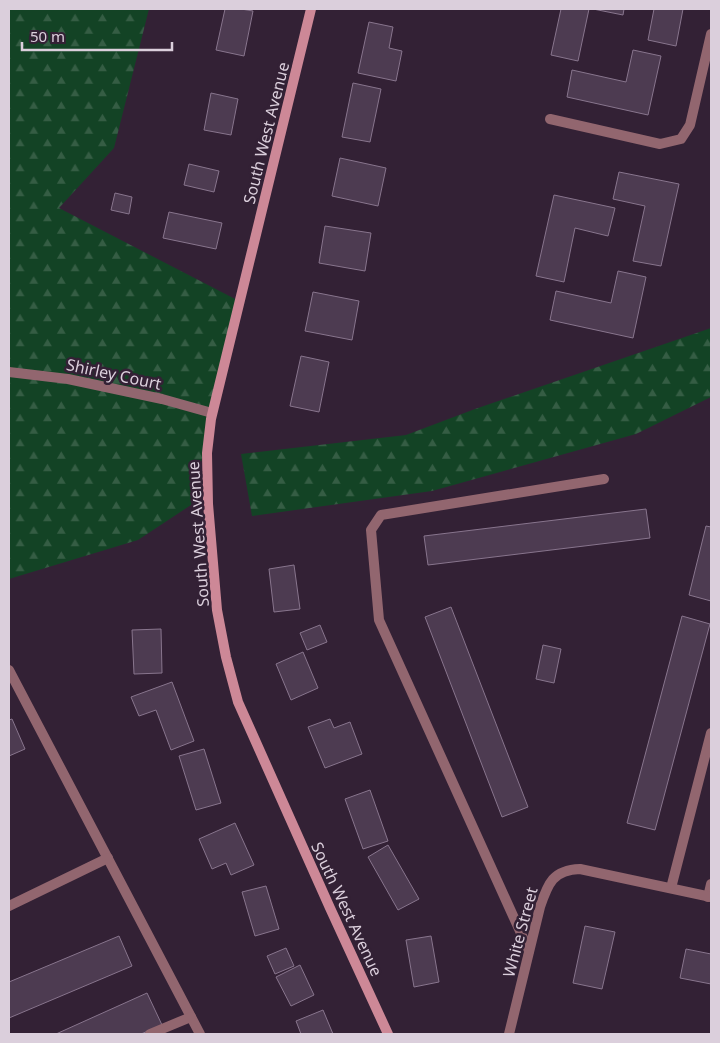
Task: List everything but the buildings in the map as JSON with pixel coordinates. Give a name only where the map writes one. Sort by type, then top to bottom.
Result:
[{"type":"street","name":"South West Avenue","points":[[311,9],[212,413],[207,454],[208,504],[217,610],[226,657],[238,702],[388,1034]]},
{"type":"street","points":[[550,119],[660,144],[681,139],[690,125],[711,34]]},
{"type":"street","name":"Shirley Court","points":[[9,372],[68,380],[162,399],[212,413]]},
{"type":"street","points":[[529,951],[379,620],[370,530],[381,515],[604,479]]},
{"type":"street","points":[[9,670],[200,1034]]},
{"type":"street","points":[[671,888],[711,733]]},
{"type":"street","points":[[9,906],[108,858]]},
{"type":"street","name":"White Street","points":[[510,1034],[545,891],[558,873],[571,869],[580,869],[710,897]]},
{"type":"street","points":[[710,897],[711,884]]},
{"type":"street","points":[[150,1034],[191,1017]]},
{"type":"green space","points":[[9,9],[149,9],[114,148],[59,208],[239,301],[191,505],[138,540],[9,579]]},
{"type":"green space","points":[[711,328],[711,397],[636,434],[432,491],[252,516],[241,454],[406,435],[475,409]]}]
